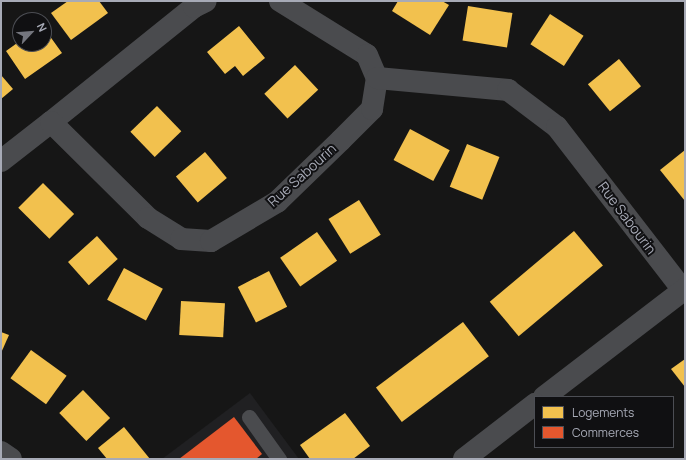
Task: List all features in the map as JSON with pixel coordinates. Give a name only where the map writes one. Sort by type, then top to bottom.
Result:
[{"type":"street","points":[[1,161],[194,7],[206,1]]},
{"type":"street","points":[[280,1],[366,55],[377,78]]},
{"type":"street","name":"Rue Sabourin","points":[[50,122],[148,218],[182,239],[211,241],[277,202],[336,145],[372,109],[377,78],[508,90],[557,128],[684,289]]},
{"type":"street","points":[[545,396],[684,289]]},
{"type":"street","points":[[464,459],[534,405]]},
{"type":"street","points":[[1,452],[11,459]]},
{"type":"lane","points":[[249,417],[279,459]]},
{"type":"shaded area","points":[[250,393],[299,459],[162,459]]},
{"type":"building: Logements","points":[[68,1],[99,1],[108,13],[71,40],[52,12]]},
{"type":"building: Logements","points":[[398,1],[442,1],[449,5],[430,35],[392,11]]},
{"type":"building: Logements","points":[[468,6],[512,13],[507,48],[463,41]]},
{"type":"building: Logements","points":[[550,14],[584,36],[564,66],[530,44]]},
{"type":"building: Logements","points":[[239,26],[265,58],[243,76],[235,66],[225,74],[207,52]]},
{"type":"building: Logements","points":[[52,39],[62,53],[25,79],[6,51],[12,47],[12,52],[52,52]]},
{"type":"building: Logements","points":[[619,59],[641,86],[610,111],[588,84]]},
{"type":"building: Logements","points":[[295,65],[318,90],[287,119],[264,94]]},
{"type":"building: Logements","points":[[1,75],[13,89],[1,99]]},
{"type":"building: Logements","points":[[157,106],[181,131],[155,157],[130,132]]},
{"type":"building: Logements","points":[[410,129],[450,150],[433,181],[394,160]]},
{"type":"building: Logements","points":[[467,144],[499,157],[482,200],[450,187]]},
{"type":"building: Logements","points":[[685,150],[685,201],[660,170]]},
{"type":"building: Logements","points":[[205,152],[227,178],[198,202],[176,176]]},
{"type":"building: Logements","points":[[43,183],[74,214],[49,239],[18,208]]},
{"type":"building: Logements","points":[[359,200],[381,235],[350,254],[328,219]]},
{"type":"building: Logements","points":[[574,231],[603,265],[519,336],[490,302]]},
{"type":"building: Logements","points":[[317,232],[337,261],[300,286],[280,258]]},
{"type":"building: Logements","points":[[97,236],[118,259],[89,285],[68,262]]},
{"type":"building: Logements","points":[[124,268],[163,289],[146,320],[107,300]]},
{"type":"building: Logements","points":[[269,271],[287,307],[256,323],[238,287]]},
{"type":"building: Logements","points":[[181,301],[225,303],[223,337],[179,335]]},
{"type":"building: Logements","points":[[463,322],[489,356],[402,422],[376,388]]},
{"type":"building: Logements","points":[[1,332],[9,335],[1,353]]},
{"type":"building: Logements","points":[[31,350],[67,376],[46,404],[10,378]]},
{"type":"building: Logements","points":[[685,359],[685,387],[671,369]]},
{"type":"building: Logements","points":[[83,390],[110,418],[86,441],[59,413]]},
{"type":"building: Logements","points":[[345,413],[370,446],[353,459],[310,459],[300,445]]},
{"type":"building: Logements","points":[[124,427],[150,459],[107,459],[98,448]]},
{"type":"building: Commerces","points":[[234,417],[262,454],[256,459],[179,459]]}]
